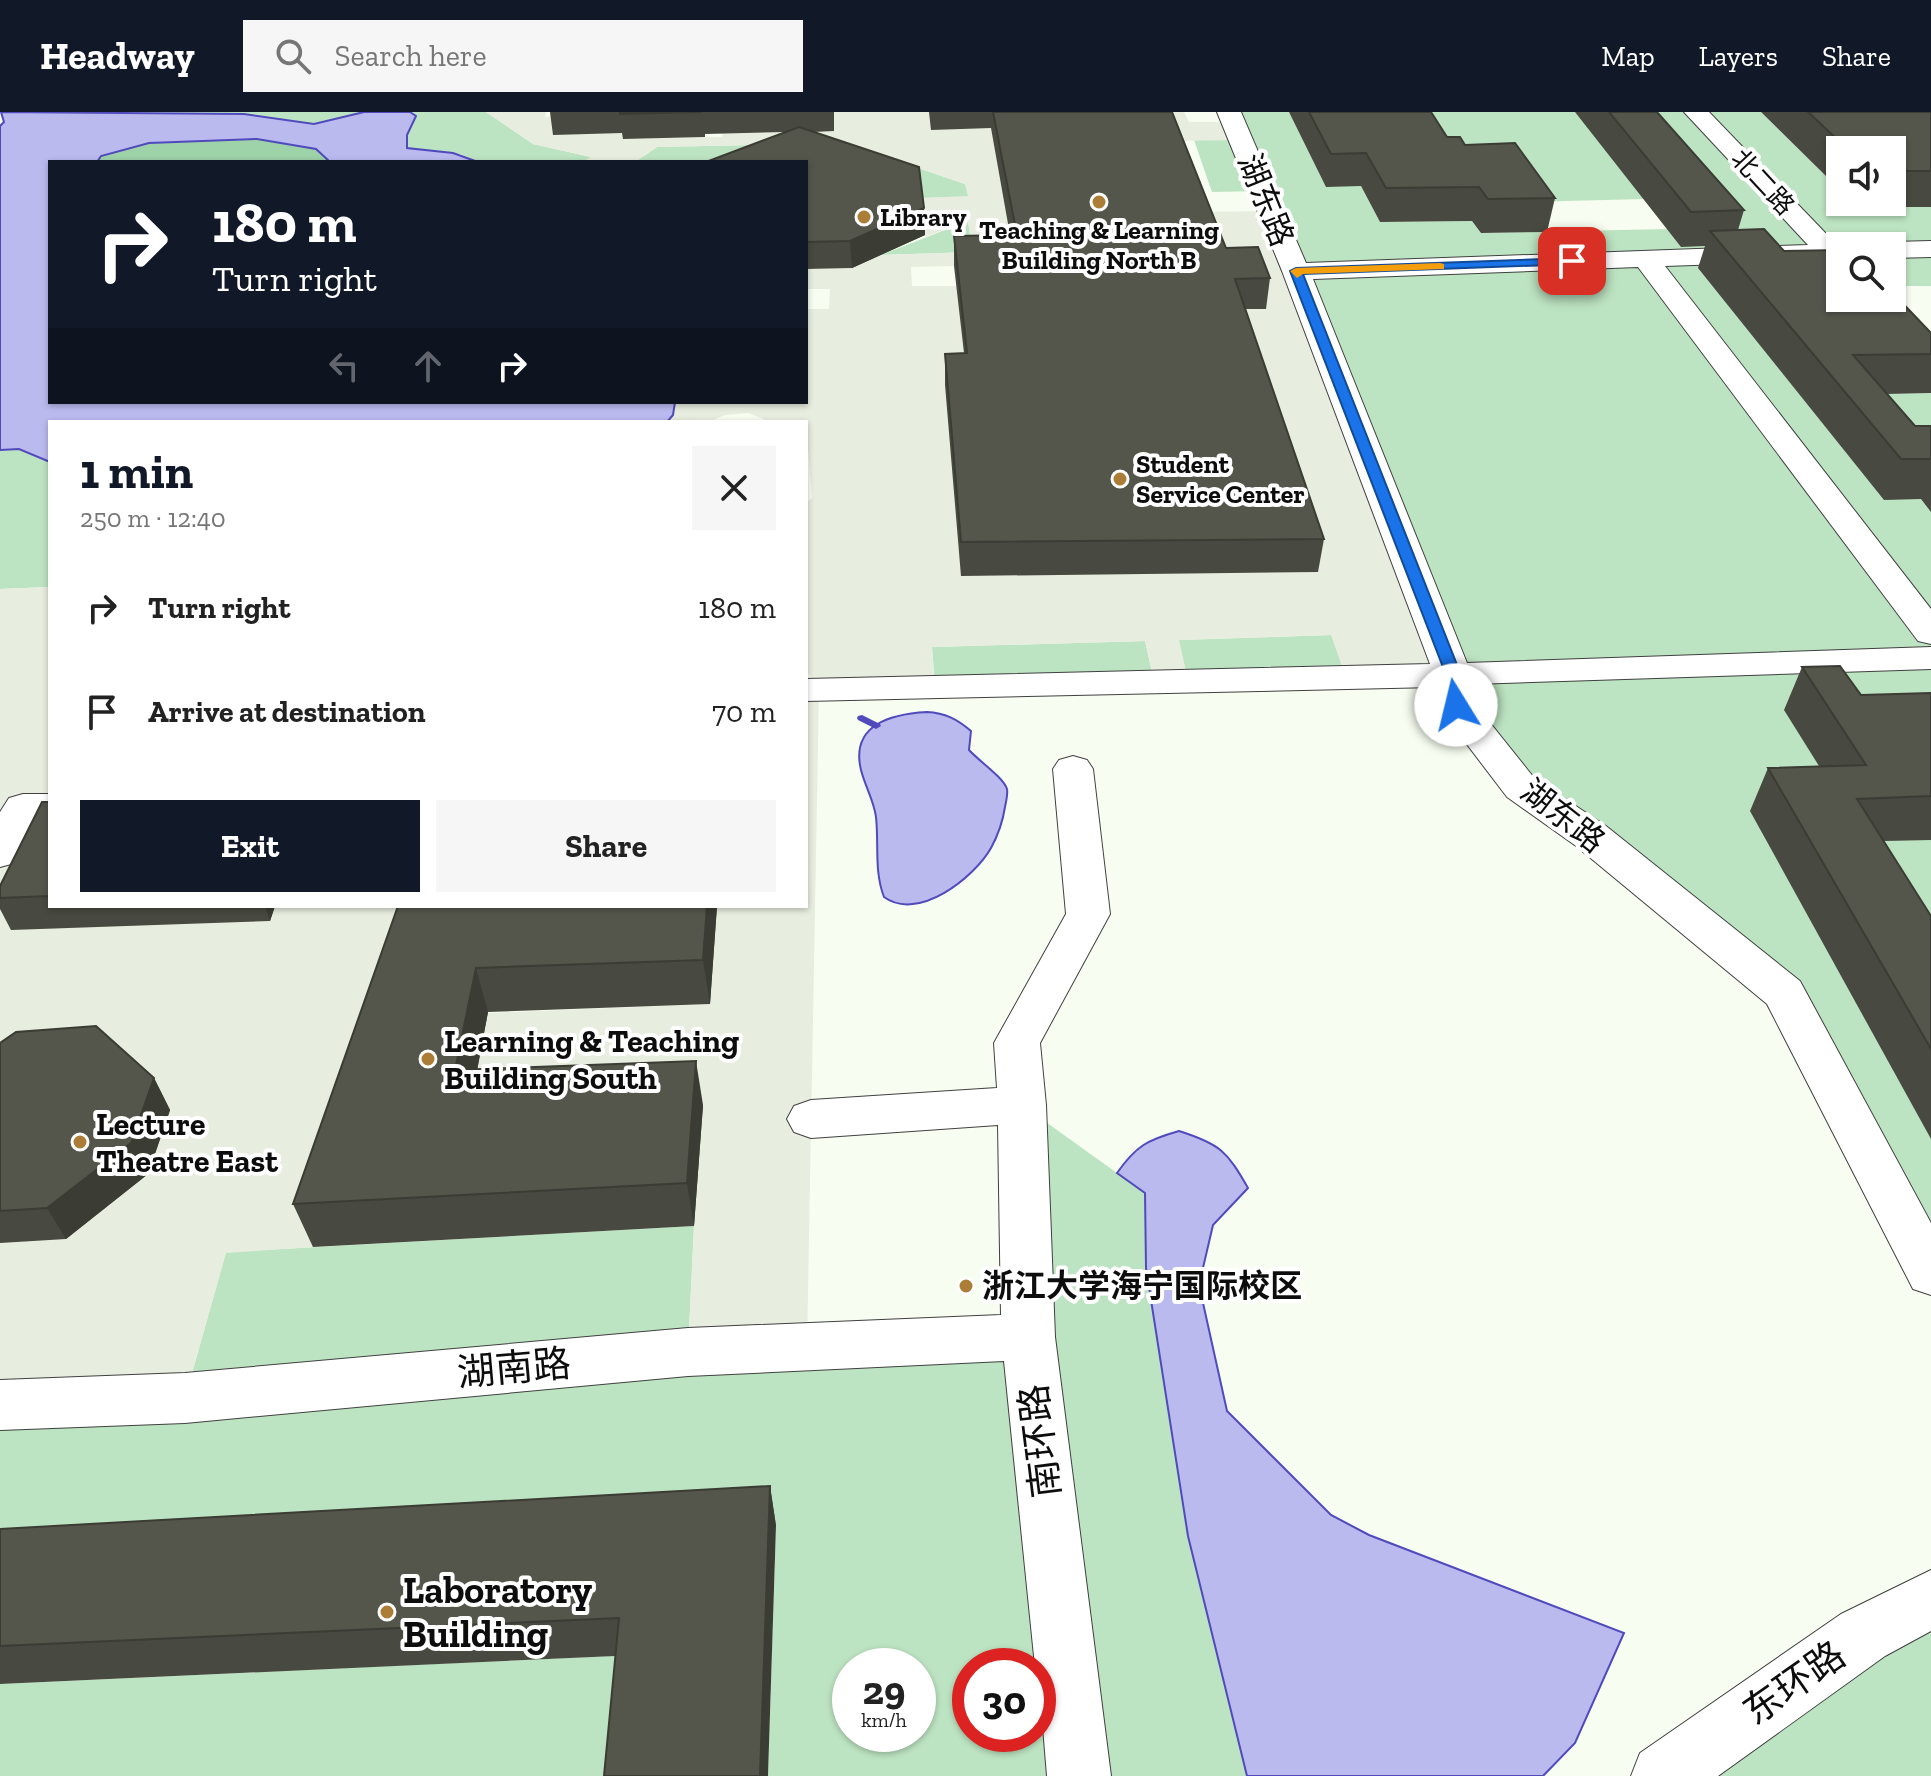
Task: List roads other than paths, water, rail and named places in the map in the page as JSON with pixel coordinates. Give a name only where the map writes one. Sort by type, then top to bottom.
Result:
[{"type":"street","name":"湖东路","points":[[1229,112],[1296,271],[1453,675],[1456,705],[1521,788],[1591,836],[1784,993],[1931,1273]]},
{"type":"street","name":"北二路","points":[[1696,112],[1826,244]]},
{"type":"street","points":[[1906,250],[1931,249]]},
{"type":"street","points":[[1296,271],[1826,252]]},
{"type":"street","points":[[1646,259],[1931,633]]},
{"type":"street","points":[[808,690],[1453,675],[1504,670],[1931,658]]},
{"type":"street","name":"南环路","points":[[1073,769],[1088,914],[1017,1043],[1022,1105],[1028,1337],[1079,1776]]},
{"type":"street","points":[[0,853],[23,807],[48,807]]},
{"type":"street","points":[[811,1119],[1022,1105]]},
{"type":"street","name":"湖南路","points":[[0,1405],[185,1398],[688,1352],[1028,1337]]},
{"type":"street","name":"东环路","points":[[1663,1776],[1863,1635],[1931,1599]]},
{"type":"water","points":[[1,112],[244,114],[314,124],[364,112],[410,112],[416,116],[407,135],[407,148],[453,153],[472,160],[328,160],[316,149],[257,139],[149,143],[101,156],[98,160],[48,160],[48,404],[675,404],[673,415],[669,420],[48,420],[48,461],[19,449],[0,450],[0,126],[4,122]]},
{"type":"water","points":[[927,712],[950,717],[971,731],[969,750],[1001,779],[1007,789],[1007,798],[993,844],[972,872],[944,893],[928,900],[913,904],[898,903],[884,897],[881,887],[876,817],[859,754],[868,732],[877,724],[900,715]]},
{"type":"water","points":[[1179,1131],[1221,1150],[1248,1188],[1213,1225],[1199,1285],[1227,1411],[1331,1515],[1369,1535],[1624,1633],[1575,1743],[1543,1776],[1247,1776],[1188,1536],[1146,1268],[1145,1193],[1117,1173],[1143,1145]]},
{"type":"waterway","points":[[862,718],[876,726]]},
{"type":"place","name":"Teaching & Learning Building North B","points":[[1099,202]]},
{"type":"place","name":"Library","points":[[864,217]]},
{"type":"place","name":"Student Service Center","points":[[1120,479]]},
{"type":"place","name":"Learning & Teaching Building South","points":[[428,1059]]},
{"type":"place","name":"Lecture Theatre East","points":[[80,1142]]},
{"type":"place","name":"浙江大学海宁国际校区","points":[[966,1286]]},
{"type":"place","name":"Laboratory Building","points":[[387,1612]]}]
